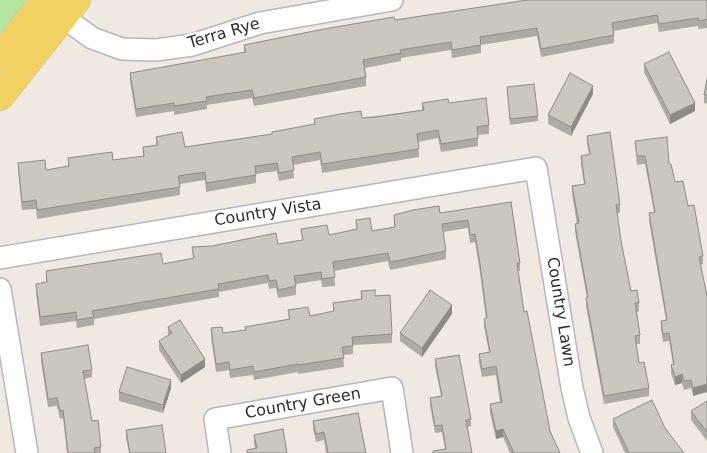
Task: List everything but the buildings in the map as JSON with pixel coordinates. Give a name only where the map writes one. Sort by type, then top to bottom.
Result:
[{"type":"main road","points":[[0,57],[61,6]]},
{"type":"main road","points":[[0,96],[61,6]]},
{"type":"street","name":"Terra Rye","points":[[61,6],[92,38],[122,49],[156,50],[192,45],[260,22],[392,0]]},
{"type":"street","name":"Country Vista","points":[[0,258],[536,168]]},
{"type":"street","name":"Country Lawn","points":[[536,168],[572,388],[579,418],[592,453]]},
{"type":"street","points":[[0,288],[27,453]]},
{"type":"street","name":"Country Green","points":[[220,453],[215,419],[392,388],[402,453]]},
{"type":"green space","points":[[0,0],[35,0],[0,42]]}]
